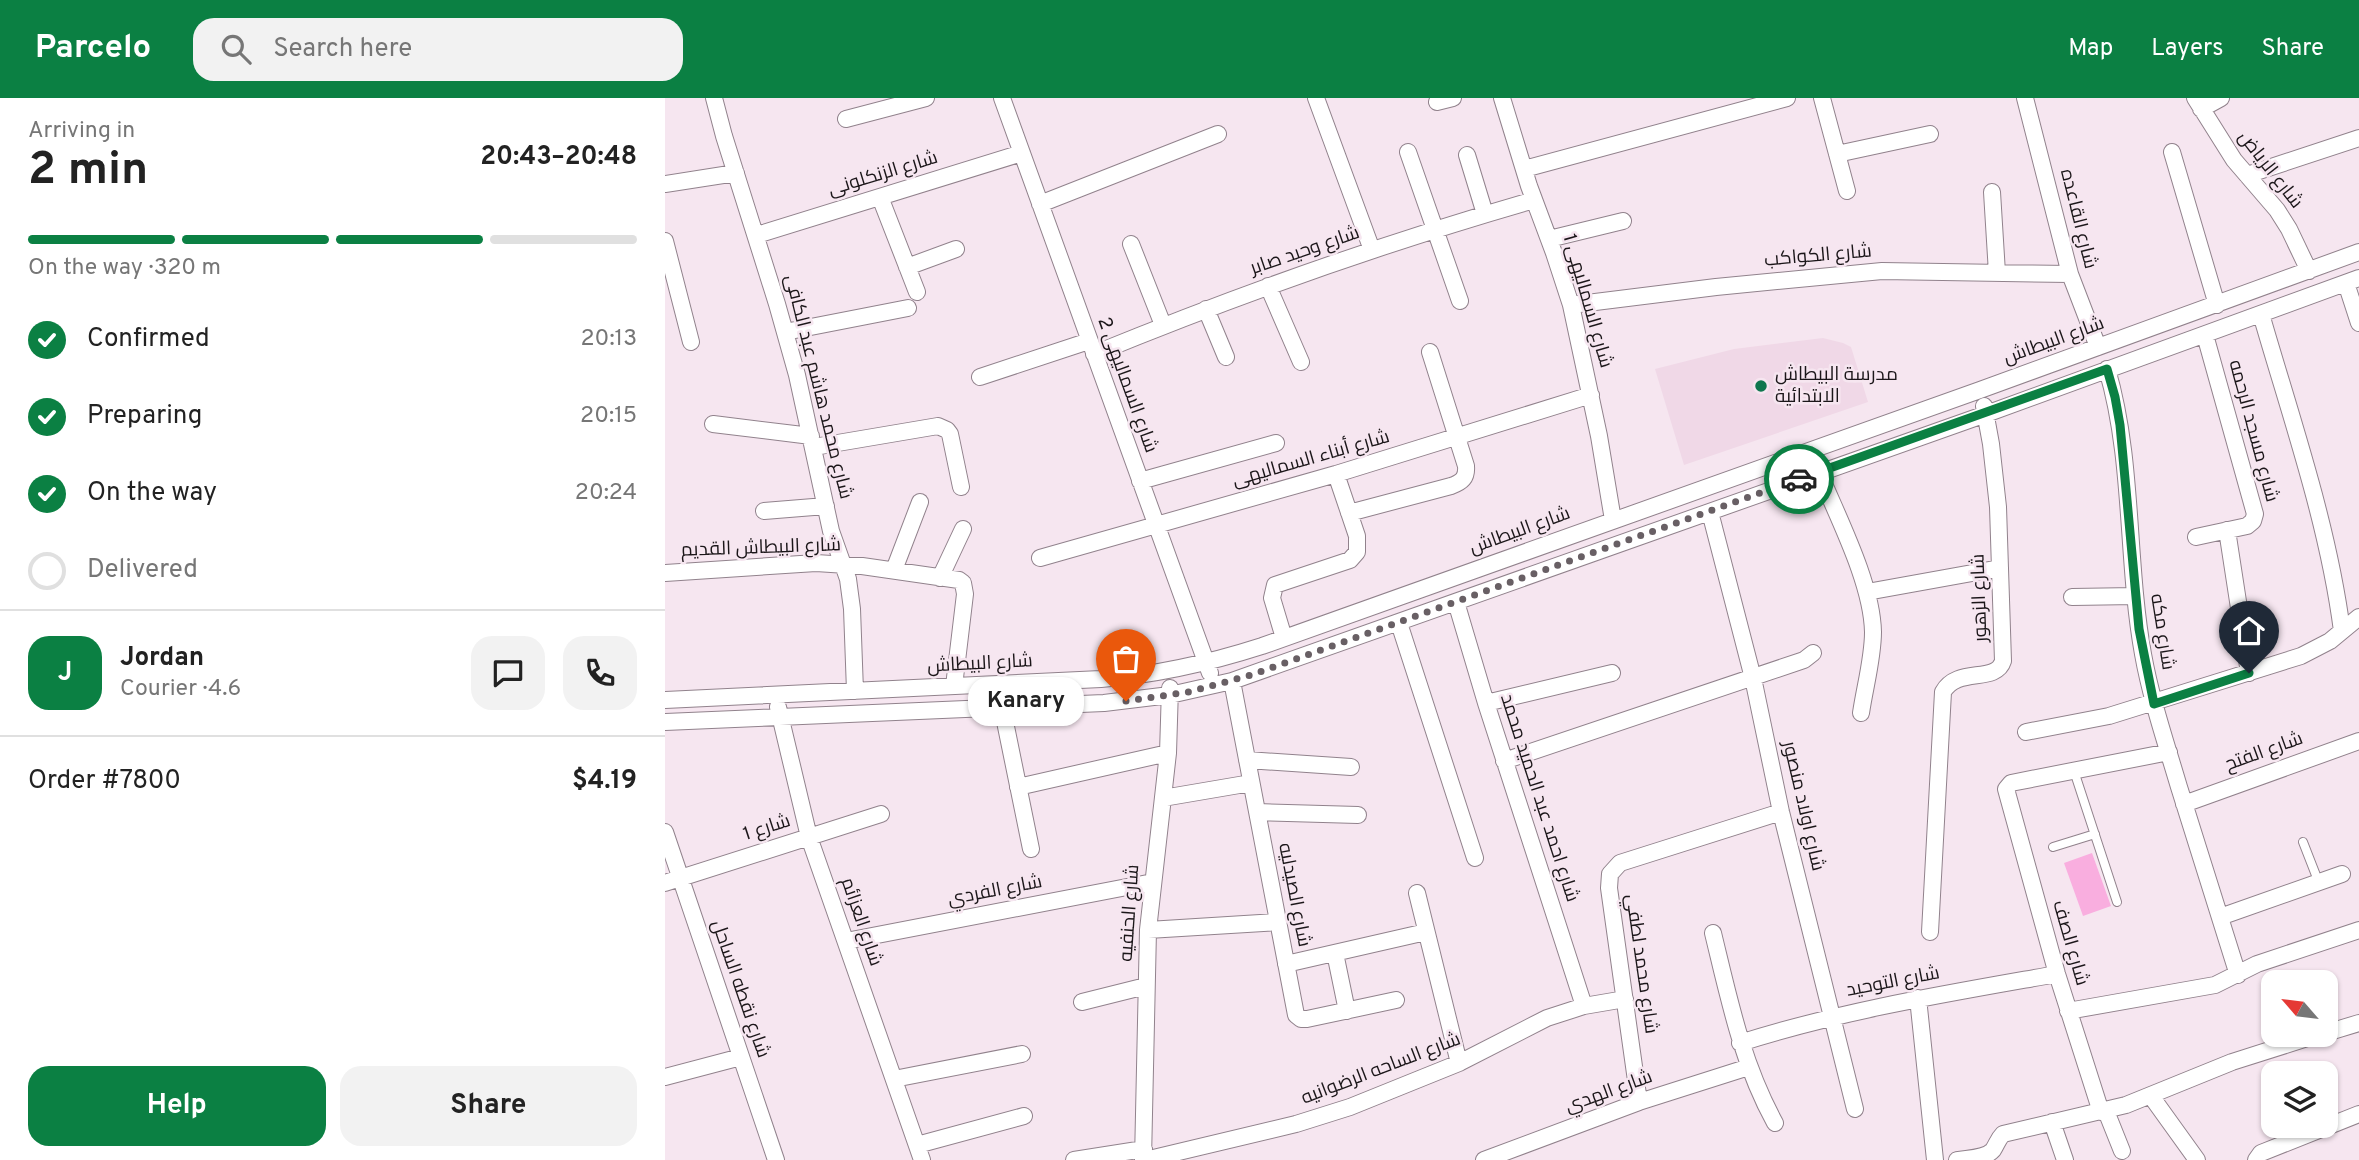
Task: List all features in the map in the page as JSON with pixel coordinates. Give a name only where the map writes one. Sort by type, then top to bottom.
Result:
[{"type":"street","name":"شارع محمد هاشم عبد الكافى","points":[[714,98],[785,332],[831,531],[851,594],[855,691]]},
{"type":"street","points":[[846,118],[926,98]]},
{"type":"street","name":"شارع السماليهى 2","points":[[1002,98],[1213,685]]},
{"type":"street","points":[[1316,98],[1372,250]]},
{"type":"street","points":[[1524,169],[1787,98]]},
{"type":"street","points":[[1822,98],[1847,191]]},
{"type":"street","name":"شارع القاعده","points":[[2025,98],[2070,274],[2098,347]]},
{"type":"street","points":[[2198,104],[2221,98]]},
{"type":"street","name":"شارع السماليهى 1","points":[[1508,100],[1524,169],[1571,305],[1591,395],[1613,520]]},
{"type":"street","name":"شارع الرياض","points":[[2198,104],[2222,143],[2283,220],[2309,271]]},
{"type":"street","points":[[1039,204],[1219,134]]},
{"type":"street","points":[[1837,154],[1930,134]]},
{"type":"street","points":[[2247,175],[2359,138]]},
{"type":"street","points":[[1408,152],[1460,301]]},
{"type":"street","points":[[2172,152],[2217,304]]},
{"type":"street","name":"شارع الزنكلونى","points":[[757,235],[1022,153]]},
{"type":"street","points":[[1467,155],[1485,214]]},
{"type":"street","points":[[665,184],[736,173]]},
{"type":"street","points":[[1992,192],[1997,273]]},
{"type":"street","points":[[880,197],[917,292]]},
{"type":"street","name":"شارع وحيد صابر","points":[[980,377],[1163,326],[1372,250],[1534,200]]},
{"type":"street","points":[[1549,239],[1623,221]]},
{"type":"street","points":[[665,241],[691,342]]},
{"type":"street","points":[[1131,244],[1163,326]]},
{"type":"street","points":[[907,267],[956,249]]},
{"type":"street","name":"شارع البيطاش","points":[[665,700],[1112,678],[1206,663],[1285,638],[2359,252]]},
{"type":"street","name":"شارع الكواكب","points":[[1571,305],[1716,287],[1882,271],[2070,274]]},
{"type":"street","points":[[665,722],[1104,703],[1170,695],[1231,681],[1986,414],[2352,281],[2359,323]]},
{"type":"street","points":[[1268,286],[1301,362]]},
{"type":"street","points":[[785,332],[908,308]]},
{"type":"street","points":[[1206,309],[1226,357]]},
{"type":"street","points":[[2261,314],[2317,505],[2342,631]]},
{"type":"street","name":"شارع مسجد الرحمه","points":[[2196,537],[2250,524],[2255,514],[2205,334]]},
{"type":"street","points":[[1349,513],[1460,483],[1465,477],[1466,470],[1458,438],[1430,352]]},
{"type":"street","name":"شارع مكه","points":[[2107,369],[2120,425],[2135,596],[2154,704],[2238,975]]},
{"type":"street","name":"شارع الزهور","points":[[1930,932],[1943,691],[1952,681],[1996,671],[2003,664],[1996,476],[1980,390]]},
{"type":"street","name":"شارع أبناء السماليهى","points":[[1040,558],[1458,438],[1591,395]]},
{"type":"street","points":[[713,424],[812,441],[938,426],[950,434],[961,487]]},
{"type":"street","points":[[1140,481],[1276,443]]},
{"type":"street","points":[[1819,472],[1867,592],[1873,632],[1861,713]]},
{"type":"street","points":[[1285,638],[1272,598],[1273,589],[1279,582],[1344,562],[1357,552],[1358,542],[1336,474]]},
{"type":"street","points":[[894,570],[920,502]]},
{"type":"street","points":[[764,511],[826,506]]},
{"type":"street","name":"شارع اولاد منصور","points":[[1710,512],[1753,678],[1781,812],[1855,1109]]},
{"type":"street","points":[[940,578],[963,529]]},
{"type":"street","points":[[2227,530],[2249,673]]},
{"type":"street","name":"شارع البيطاش القديم","points":[[665,573],[788,564],[843,564],[959,580],[965,588],[954,686]]},
{"type":"street","points":[[1867,592],[2000,568]]},
{"type":"street","points":[[1467,572],[1474,596]]},
{"type":"street","points":[[2073,597],[2135,596]]},
{"type":"street","name":"شارع احمد عبد الحميد محمد","points":[[1456,602],[1504,761],[1584,1006]]},
{"type":"street","points":[[2026,732],[2079,723],[2154,704],[2316,650],[2359,617]]},
{"type":"street","points":[[1399,623],[1475,858]]},
{"type":"street","points":[[1504,761],[1808,659],[1813,653]]},
{"type":"street","name":"شارع الحنفيه","points":[[1144,1156],[1148,930],[1168,754],[1169,671]]},
{"type":"street","points":[[1486,703],[1612,673]]},
{"type":"street","name":"شارع الصيدليه","points":[[1231,681],[1294,1010],[1299,1018],[1307,1019],[1396,1000]]},
{"type":"street","name":"شارع العزائم","points":[[775,694],[809,837],[920,1152]]},
{"type":"street","points":[[1002,707],[1031,849]]},
{"type":"street","name":"شارع الفتح","points":[[2185,804],[2359,741]]},
{"type":"street","points":[[2074,771],[2169,752]]},
{"type":"street","points":[[1018,787],[1168,754]]},
{"type":"street","points":[[1247,760],[1351,767]]},
{"type":"street","name":"شارع الصف","points":[[2074,771],[2008,785],[2005,792],[2069,1011],[2103,1111],[2123,1151]]},
{"type":"street","points":[[1163,798],[1251,783]]},
{"type":"street","points":[[1257,812],[1358,815]]},
{"type":"street","name":"شارع محمد لطفي","points":[[1639,1102],[1609,888],[1610,874],[1620,863],[1781,812]]},
{"type":"street","name":"شارع 1","points":[[672,881],[881,814]]},
{"type":"street","name":"شارع نقطه الساحل","points":[[665,832],[672,881],[741,1057],[776,1160]]},
{"type":"street","points":[[2220,917],[2343,874]]},
{"type":"street","name":"شارع الفردي","points":[[846,941],[1153,882]]},
{"type":"street","points":[[1417,893],[1459,1063]]},
{"type":"street","points":[[1148,930],[1278,922]]},
{"type":"street","points":[[2069,1011],[2202,988],[2238,975],[2257,964],[2359,930]]},
{"type":"street","points":[[1286,964],[1426,932]]},
{"type":"street","points":[[1713,933],[1740,1043],[1775,1123]]},
{"type":"street","points":[[1335,953],[1347,1011]]},
{"type":"street","name":"شارع التوحيد","points":[[1740,1043],[1832,1016],[2057,974]]},
{"type":"street","points":[[1082,1002],[1146,986]]},
{"type":"street","points":[[1918,998],[1935,1160]]},
{"type":"street","name":"شارع الساحه الرضوانيه","points":[[1074,1160],[1144,1156],[1296,1124],[1350,1107],[1459,1063],[1547,1018],[1584,1006],[1625,999]]},
{"type":"street","points":[[2338,1029],[2359,1023]]},
{"type":"street","points":[[1957,1160],[1991,1152],[2003,1134],[2103,1111],[2151,1096],[2220,1067],[2281,1047]]},
{"type":"street","points":[[894,1079],[1023,1054]]},
{"type":"street","points":[[665,1077],[741,1057]]},
{"type":"street","name":"شارع الهدي","points":[[1484,1160],[1639,1102],[1749,1068]]},
{"type":"street","points":[[2151,1096],[2197,1160]]},
{"type":"street","points":[[2256,1160],[2261,1153],[2359,1114]]},
{"type":"street","points":[[920,1152],[1024,1116]]},
{"type":"street","points":[[2052,1122],[2065,1160]]},
{"type":"lane","points":[[2074,771],[2116,902]]},
{"type":"lane","points":[[2053,847],[2095,834]]},
{"type":"lane","points":[[2303,842],[2319,883]]},
{"type":"shaded area","name":"مدرسة البيطاش الابتدائية","points":[[1823,338],[1851,347],[1868,402],[1684,465],[1655,369],[1734,349]]},
{"type":"shaded area","points":[[2092,853],[2111,906],[2083,916],[2064,863]]},
{"type":"way so far","points":[[1126,701],[1189,692],[1251,675],[1799,479]]},
{"type":"place","name":"مدرسة البيطاش الابتدائية","points":[[1761,386]]},
{"type":"place","name":"Kanary","points":[[1126,701]]},
{"type":"route","points":[[1799,479],[2107,369],[2120,425],[2139,629],[2154,704],[2249,673]]}]
